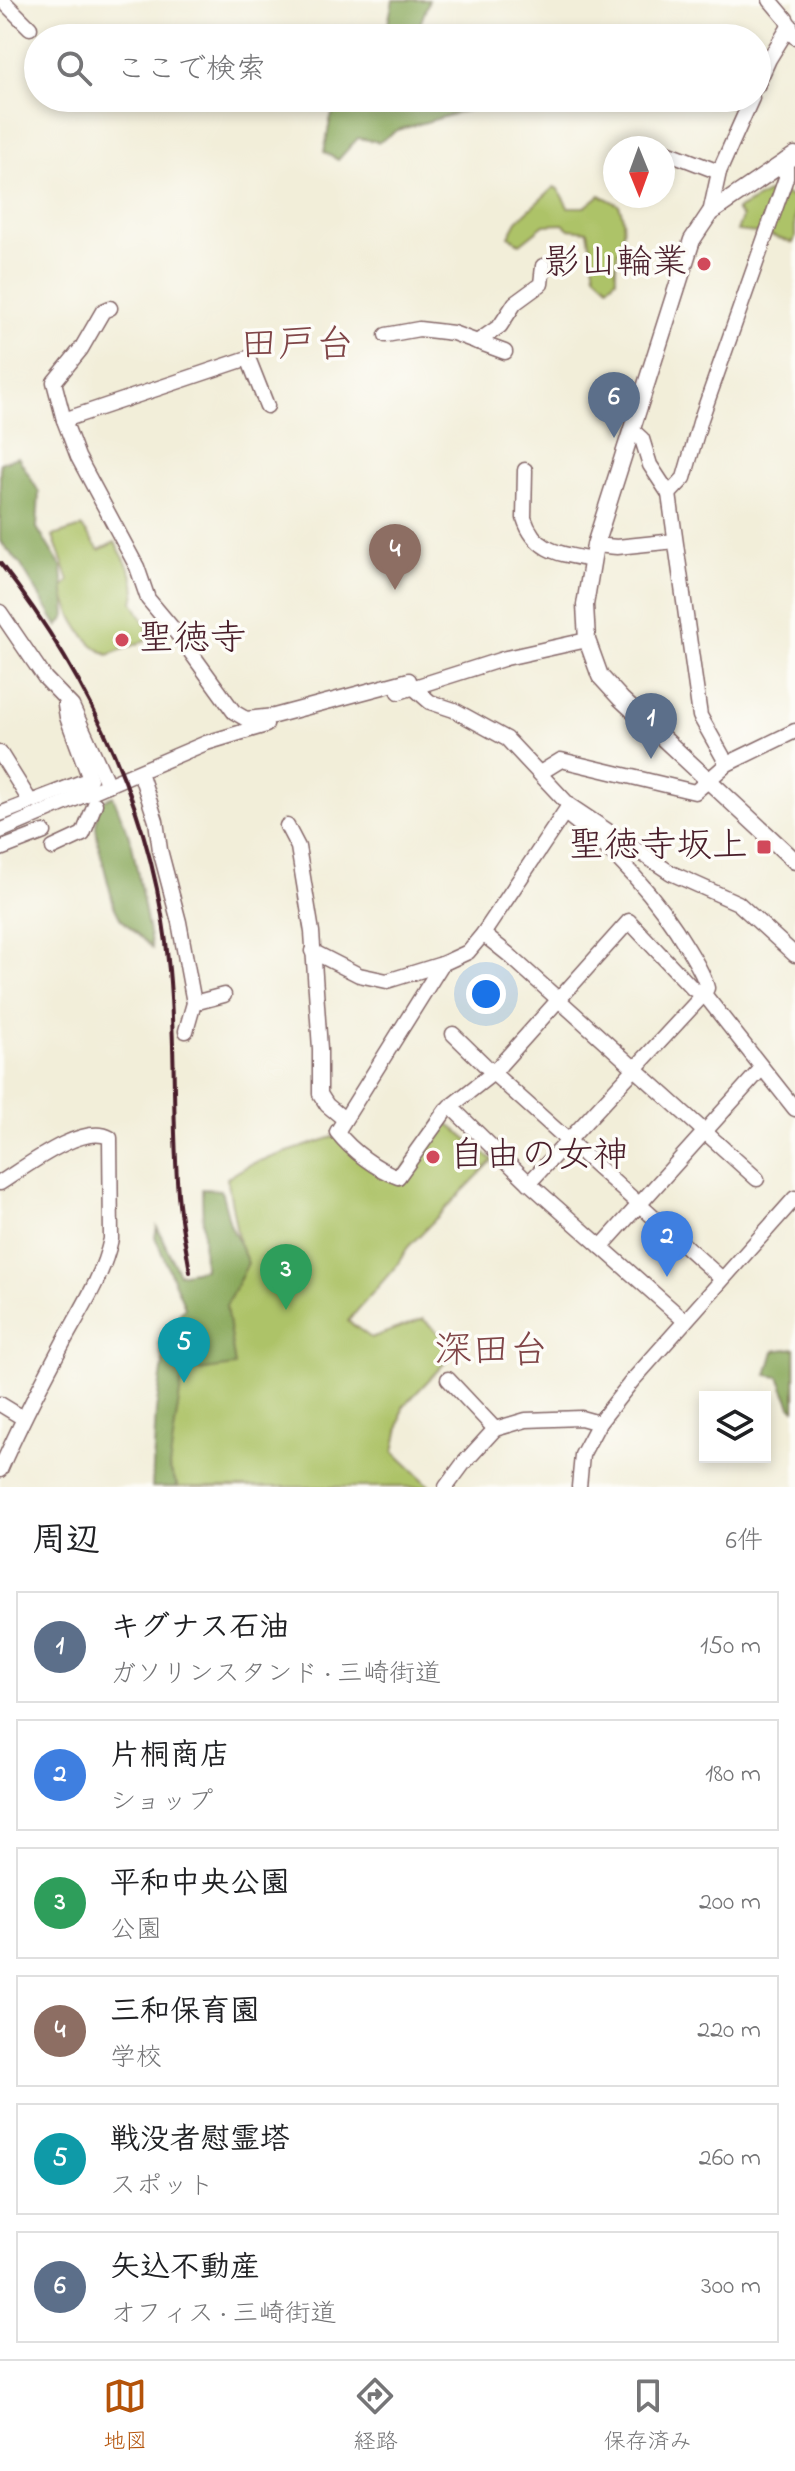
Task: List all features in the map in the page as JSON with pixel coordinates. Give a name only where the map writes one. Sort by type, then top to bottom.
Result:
[{"type":"main road","points":[[791,157],[710,213],[692,240],[594,553],[585,605],[587,640],[600,676],[795,861]]},
{"type":"street","points":[[2,0],[26,24]]},
{"type":"street","points":[[770,0],[791,24],[771,56]]},
{"type":"street","points":[[710,213],[719,172],[746,112]]},
{"type":"street","points":[[675,155],[719,172]]},
{"type":"street","points":[[669,494],[684,478],[701,419],[791,157]]},
{"type":"street","points":[[477,342],[500,326],[515,303],[541,284],[543,266]]},
{"type":"street","points":[[110,308],[103,311],[81,349],[54,382],[64,420],[78,457],[137,567],[148,599],[234,712],[246,719],[274,716],[412,684]]},
{"type":"street","points":[[386,335],[419,329],[453,333],[505,352]]},
{"type":"street","points":[[64,420],[248,358],[267,406]]},
{"type":"street","points":[[631,429],[642,439],[650,465],[669,494],[700,716],[727,764]]},
{"type":"street","points":[[525,470],[526,525],[553,553],[594,553],[617,547],[675,541]]},
{"type":"street","points":[[0,612],[45,678],[72,706],[108,785]]},
{"type":"street","points":[[0,831],[206,743],[506,658],[587,640]]},
{"type":"street","points":[[412,684],[430,702],[454,710],[507,739],[540,773],[567,809],[625,863],[659,904],[707,988],[529,1183]]},
{"type":"street","points":[[0,814],[90,779],[67,717],[63,696]]},
{"type":"street","points":[[540,773],[561,760],[695,792],[727,764],[795,731]]},
{"type":"street","points":[[0,753],[30,801]]},
{"type":"street","points":[[140,772],[156,821],[194,1003],[186,1031]]},
{"type":"street","points":[[53,848],[83,834],[95,804]]},
{"type":"street","points":[[312,951],[359,975],[387,981],[442,964],[468,952],[567,809]]},
{"type":"street","points":[[567,809],[671,873],[738,903],[795,955]]},
{"type":"street","points":[[287,826],[298,847],[312,932],[320,1094],[327,1105],[344,1119]]},
{"type":"street","points":[[0,849],[44,832]]},
{"type":"street","points":[[442,964],[337,1132],[385,1172],[398,1177],[450,1106],[493,1073],[629,921],[693,989],[704,994],[795,1109]]},
{"type":"street","points":[[483,934],[757,1179]]},
{"type":"street","points":[[194,1003],[224,995]]},
{"type":"street","points":[[453,1034],[722,1279]]},
{"type":"street","points":[[601,1247],[762,1068]]},
{"type":"street","points":[[450,1106],[529,1183],[685,1321]]},
{"type":"street","points":[[0,1183],[57,1147],[101,1133],[110,1138],[111,1239],[108,1255],[23,1418],[0,1470]]},
{"type":"street","points":[[579,1487],[582,1455],[599,1423],[632,1381],[795,1198]]},
{"type":"street","points":[[448,1379],[495,1429]]},
{"type":"street","points":[[0,1404],[23,1418]]},
{"type":"street","points":[[446,1487],[495,1429],[526,1420],[581,1418],[599,1423]]},
{"type":"green space","points":[[393,0],[429,0],[420,24],[388,24]]},
{"type":"green space","points":[[333,112],[461,112],[398,130],[379,142],[358,138],[338,160],[324,152]]},
{"type":"green space","points":[[554,187],[568,207],[585,207],[600,195],[603,197],[603,208],[620,208],[623,217],[616,279],[608,286],[595,274],[588,231],[569,229],[563,224],[544,225],[520,244],[509,236],[517,221]]},
{"type":"green space","points":[[773,190],[795,198],[793,243],[766,234],[737,231],[742,217],[736,210]]},
{"type":"green space","points":[[18,457],[39,492],[37,528],[62,568],[66,616],[58,627],[21,565],[0,541],[0,463]]},
{"type":"green space","points":[[82,527],[99,550],[115,542],[133,579],[133,602],[153,638],[108,655],[91,643],[78,627],[62,588],[69,581],[53,536]]},
{"type":"green space","points":[[113,796],[132,844],[152,948],[120,918],[114,906],[96,826],[99,802]]},
{"type":"green space","points":[[440,1117],[493,1160],[408,1247],[397,1265],[348,1321],[371,1338],[423,1319],[457,1350],[403,1407],[394,1452],[431,1487],[165,1487],[169,1367],[243,1266],[227,1178],[251,1164],[339,1135],[398,1177]]},
{"type":"green space","points":[[202,1189],[221,1190],[230,1224],[248,1263],[226,1306],[235,1366],[183,1373],[169,1467],[178,1487],[152,1487],[156,1410],[163,1364],[159,1342],[185,1307],[155,1237],[157,1227],[179,1274],[204,1269]]},
{"type":"green space","points":[[795,1348],[795,1409],[779,1377],[767,1375],[774,1351]]},
{"type":"railway","points":[[0,563],[33,608],[90,704],[114,754],[150,859],[162,914],[169,970],[178,1194],[190,1272]]},
{"type":"place","name":"影山輪業","points":[[704,264]]},
{"type":"place","name":"矢込不動産","points":[[614,438]]},
{"type":"place","name":"三和保育園","points":[[395,590]]},
{"type":"place","name":"聖徳寺","points":[[122,640]]},
{"type":"place","name":"キグナス石油","points":[[651,759]]},
{"type":"place","name":"聖徳寺坂上","points":[[764,847]]},
{"type":"place","name":"自由の女神","points":[[433,1157]]},
{"type":"place","name":"片桐商店","points":[[667,1277]]},
{"type":"place","name":"平和中央公園","points":[[286,1310]]},
{"type":"place","name":"戦没者慰霊塔","points":[[184,1383]]},
{"type":"district","name":"田戸台","points":[[297,347]]},
{"type":"district","name":"深田台","points":[[491,1353]]}]
